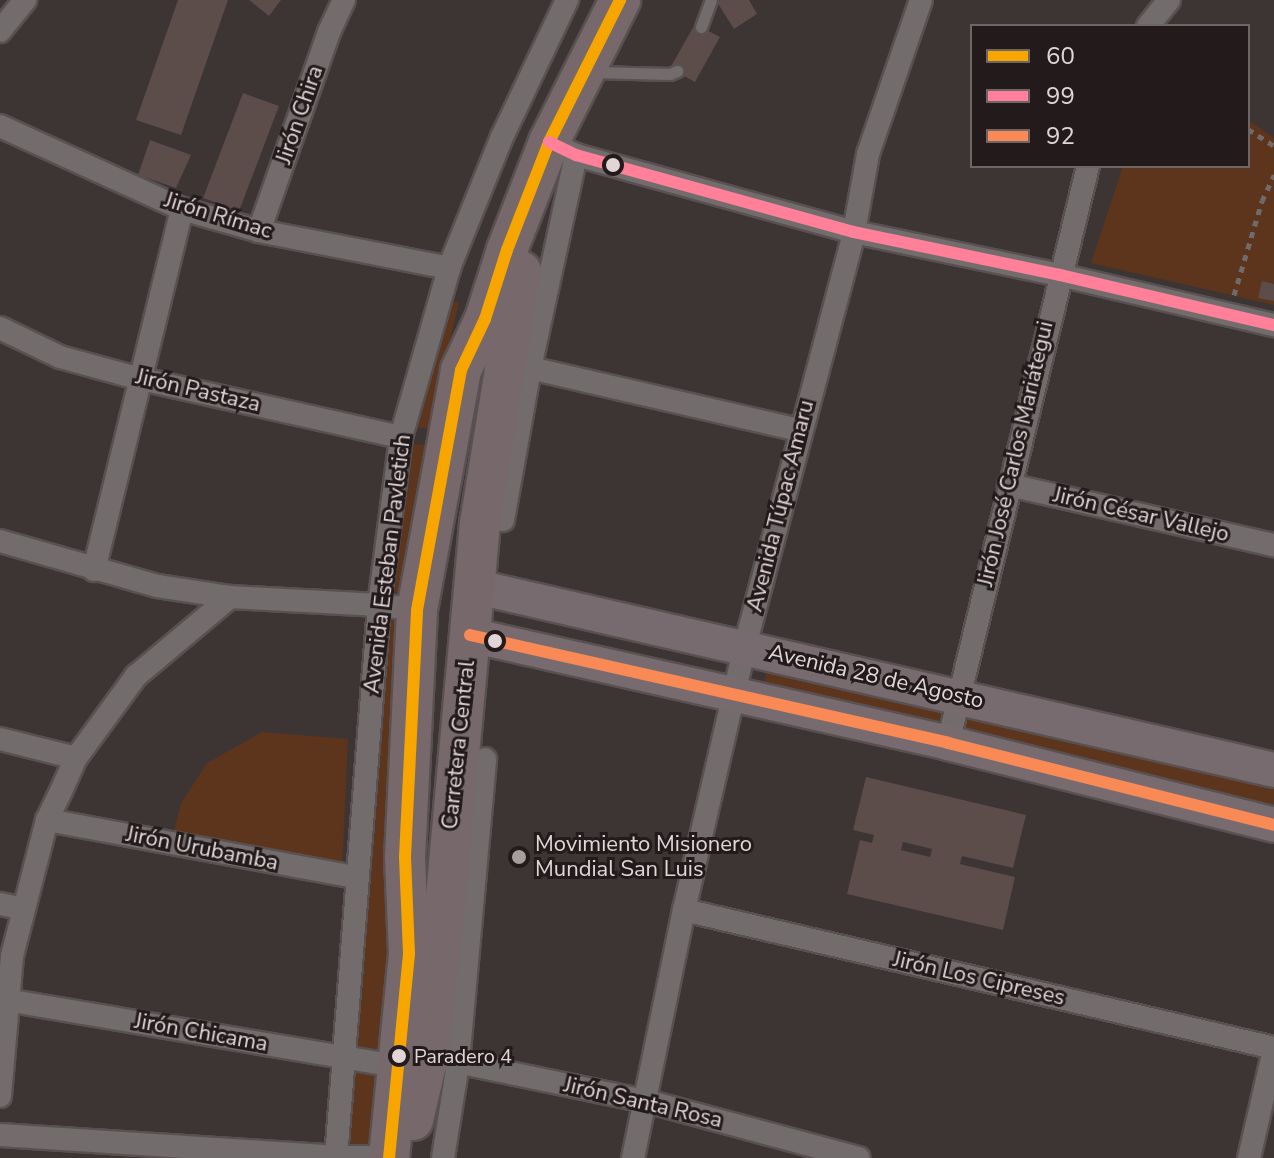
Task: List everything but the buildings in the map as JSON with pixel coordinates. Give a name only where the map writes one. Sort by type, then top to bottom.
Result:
[{"type":"highway","name":"Carretera Central","points":[[405,1158],[427,1062],[438,610],[480,524],[525,246],[562,148],[584,72],[620,0]]},
{"type":"highway","name":"Carretera Central","points":[[389,1158],[427,1062],[409,953],[405,857],[438,610],[461,370],[485,319],[507,250],[562,148]]},
{"type":"main road","name":"Avenida 28 de Agosto","points":[[438,610],[745,646],[1274,770]]},
{"type":"main road","points":[[438,610],[734,693],[1274,825]]},
{"type":"street","points":[[0,31],[25,0]]},
{"type":"street","name":"Jirón Chira","points":[[259,231],[329,32],[344,0]]},
{"type":"street","name":"Avenida Esteban Pavletich","points":[[336,1158],[356,877],[438,610],[401,437],[449,268],[502,137],[567,0]]},
{"type":"street","name":"Avenida Túpac Amaru","points":[[633,1158],[684,910],[745,646],[799,430],[854,232],[868,154],[921,0]]},
{"type":"street","points":[[1150,24],[1169,0]]},
{"type":"street","name":"Jirón Rímac","points":[[0,126],[182,209],[259,231],[449,268]]},
{"type":"street","points":[[503,520],[530,368],[562,148],[854,232],[1060,275],[1274,325]]},
{"type":"street","name":"Jirón José Carlos Mariátegui","points":[[948,743],[1087,168]]},
{"type":"street","points":[[94,570],[182,209]]},
{"type":"street","name":"Jirón Pastaza","points":[[0,328],[60,357],[141,379],[401,437]]},
{"type":"street","points":[[530,368],[799,430]]},
{"type":"street","name":"Jirón César Vallejo","points":[[1009,485],[1274,545]]},
{"type":"street","points":[[0,541],[157,586],[230,597],[438,610]]},
{"type":"street","points":[[0,1096],[3,999],[47,820],[76,758],[136,676],[230,597]]},
{"type":"street","points":[[0,739],[76,758]]},
{"type":"street","points":[[443,1158],[427,1062],[485,759]]},
{"type":"street","name":"Jirón Urubamba","points":[[47,820],[356,877]]},
{"type":"street","points":[[0,904],[23,909]]},
{"type":"street","name":"Jirón Los Cipreses","points":[[684,910],[1274,1049]]},
{"type":"street","name":"Jirón Chicama","points":[[3,999],[343,1057],[427,1062]]},
{"type":"street","points":[[1249,1158],[1274,1049]]},
{"type":"street","name":"Jirón Santa Rosa","points":[[427,1062],[646,1101],[851,1157]]},
{"type":"street","points":[[0,1135],[336,1158],[389,1158]]},
{"type":"lane","points":[[701,27],[711,0]]},
{"type":"lane","points":[[584,72],[670,74],[677,71]]},
{"type":"path","points":[[1250,130],[1274,146]]},
{"type":"path","points":[[1229,314],[1262,201],[1274,175]]},
{"type":"shaded area","points":[[1250,121],[1274,138],[1274,305],[1091,263],[1122,168],[1250,168]]},
{"type":"shaded area","points":[[452,302],[459,302],[429,429],[417,427]]},
{"type":"shaded area","points":[[414,444],[426,445],[405,594],[389,591]]},
{"type":"shaded area","points":[[386,619],[404,620],[384,1052],[356,1050]]},
{"type":"shaded area","points":[[768,664],[947,705],[941,729],[763,688]]},
{"type":"shaded area","points":[[965,708],[1274,785],[1274,811],[958,733]]},
{"type":"shaded area","points":[[262,732],[348,739],[342,869],[172,838],[181,803],[207,763]]},
{"type":"shaded area","points":[[356,1067],[383,1071],[379,1148],[348,1146]]},
{"type":"transit line","name":"60","points":[[389,1158],[409,953],[405,857],[417,610],[461,370],[485,319],[507,250],[549,142],[620,0]]},
{"type":"transit line","name":"99","points":[[549,142],[576,155],[854,232],[1060,275],[1274,325]]},
{"type":"transit line","name":"92","points":[[470,635],[948,743],[1274,825]]},
{"type":"place","name":"Movimiento Misionero Mundial San Luis","points":[[519,857]]},
{"type":"place","name":"Paradero 4","points":[[399,1056]]}]
